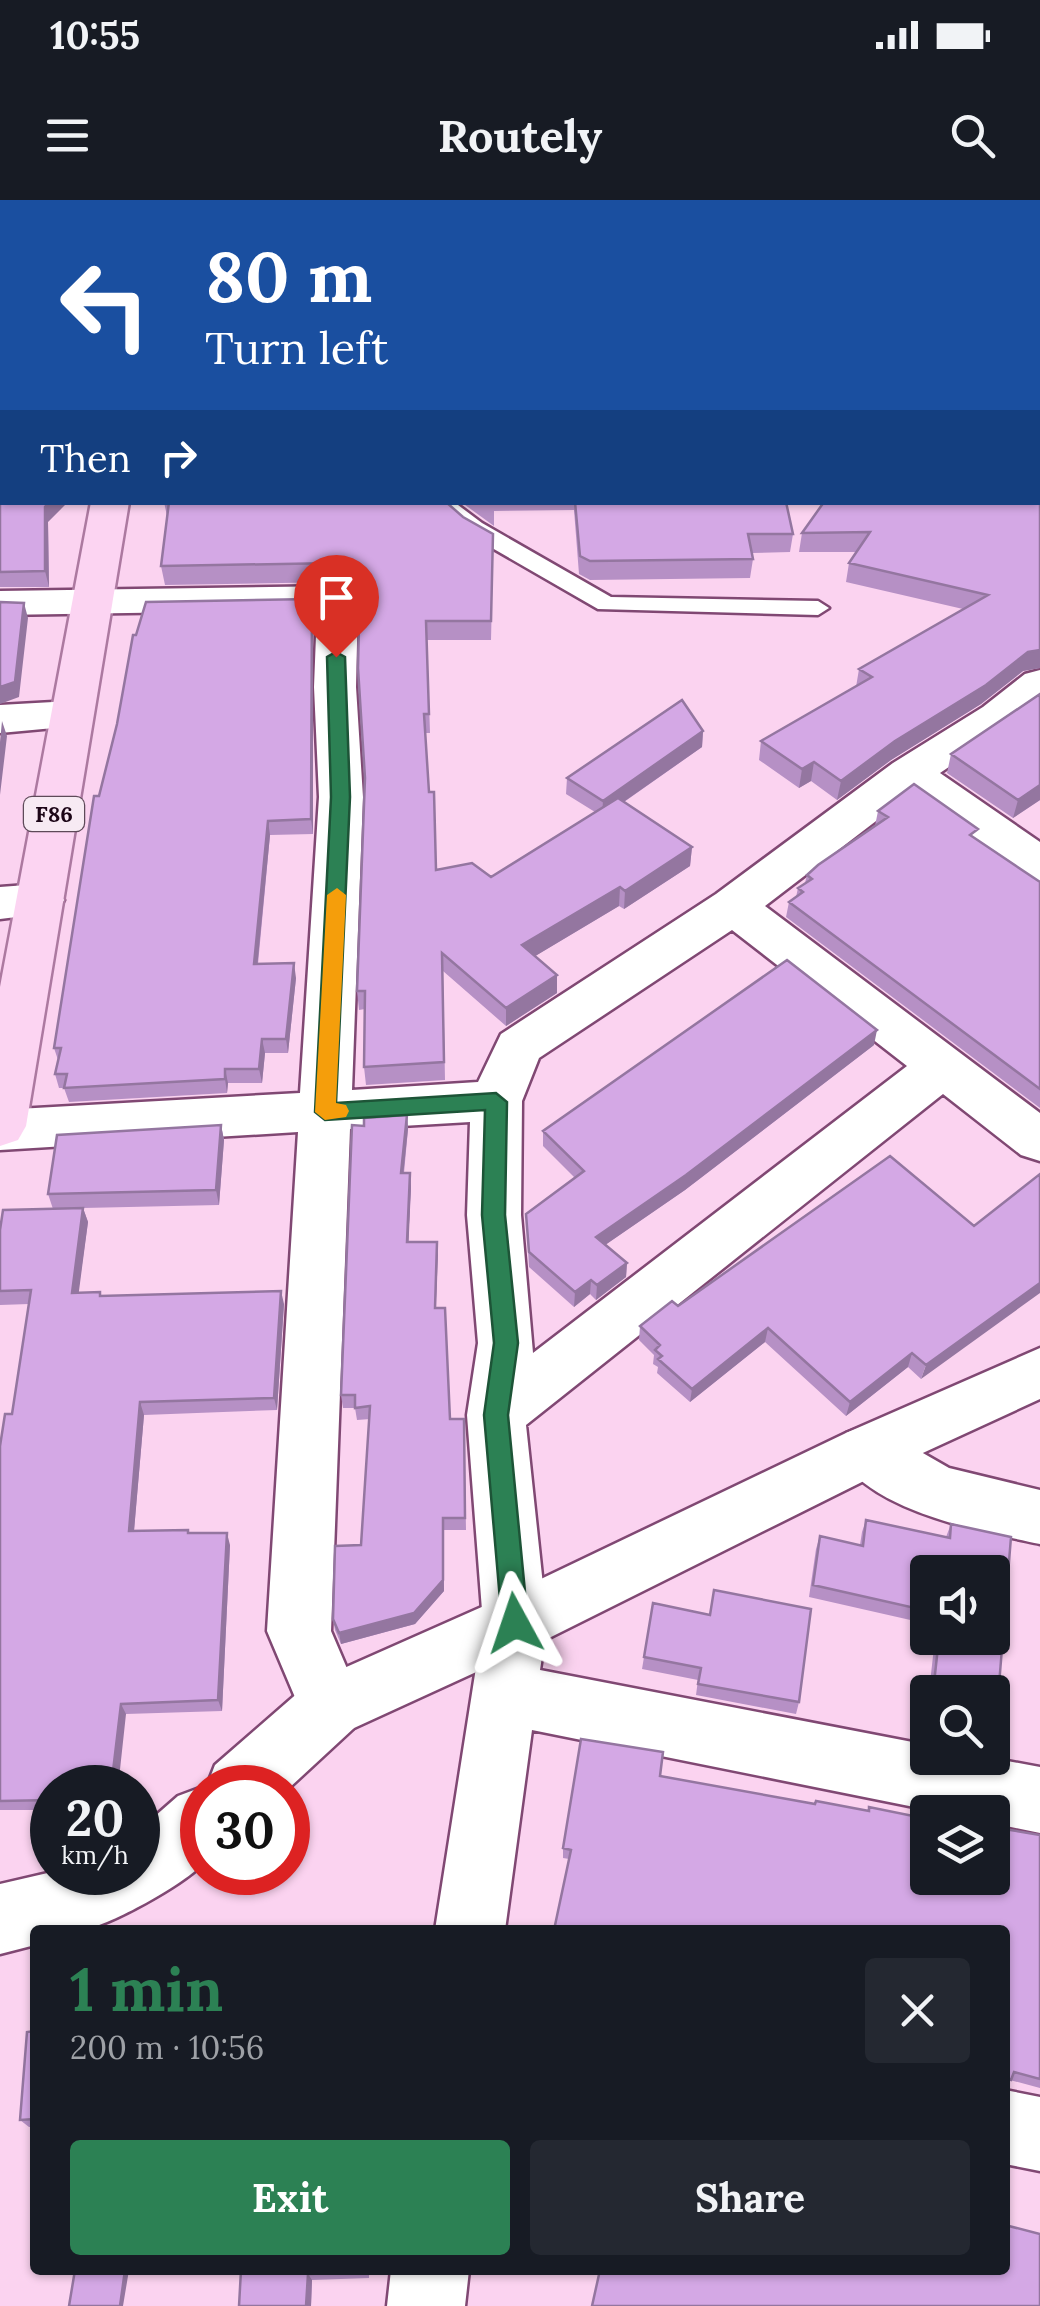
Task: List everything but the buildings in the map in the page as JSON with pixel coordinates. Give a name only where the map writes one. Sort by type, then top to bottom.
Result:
[{"type":"main road","name":"F86","points":[[0,1128],[20,901],[71,715],[109,505]]},
{"type":"street","points":[[0,603],[338,598],[335,687],[340,797],[298,1631],[331,1706]]},
{"type":"street","points":[[471,1925],[515,1623],[496,1415],[506,1343],[494,1215],[496,1102],[520,1047],[734,906],[909,773],[998,717],[1040,683]]},
{"type":"street","points":[[0,719],[71,715]]},
{"type":"street","points":[[909,773],[1040,865]]},
{"type":"street","points":[[734,906],[1040,1141]]},
{"type":"street","points":[[496,1415],[942,1067]]},
{"type":"street","points":[[0,1128],[496,1102]]},
{"type":"street","points":[[265,1765],[331,1706],[515,1623],[866,1451],[1040,1372]]},
{"type":"street","points":[[866,1451],[901,1478],[933,1491],[1040,1518]]},
{"type":"street","points":[[502,1693],[1040,1800]]},
{"type":"street","points":[[160,1856],[180,1840]]},
{"type":"street","points":[[0,1918],[63,1904],[83,1895]]},
{"type":"street","points":[[1010,2128],[1040,2134]]},
{"type":"street","points":[[426,2306],[429,2275]]},
{"type":"lane","points":[[444,505],[474,528],[606,604],[818,608]]},
{"type":"slow traffic","points":[[337,895],[325,1112],[338,1111]]},
{"type":"route","points":[[336,657],[340,797],[325,1112],[496,1102],[494,1215],[506,1343],[496,1415],[515,1623]]}]
